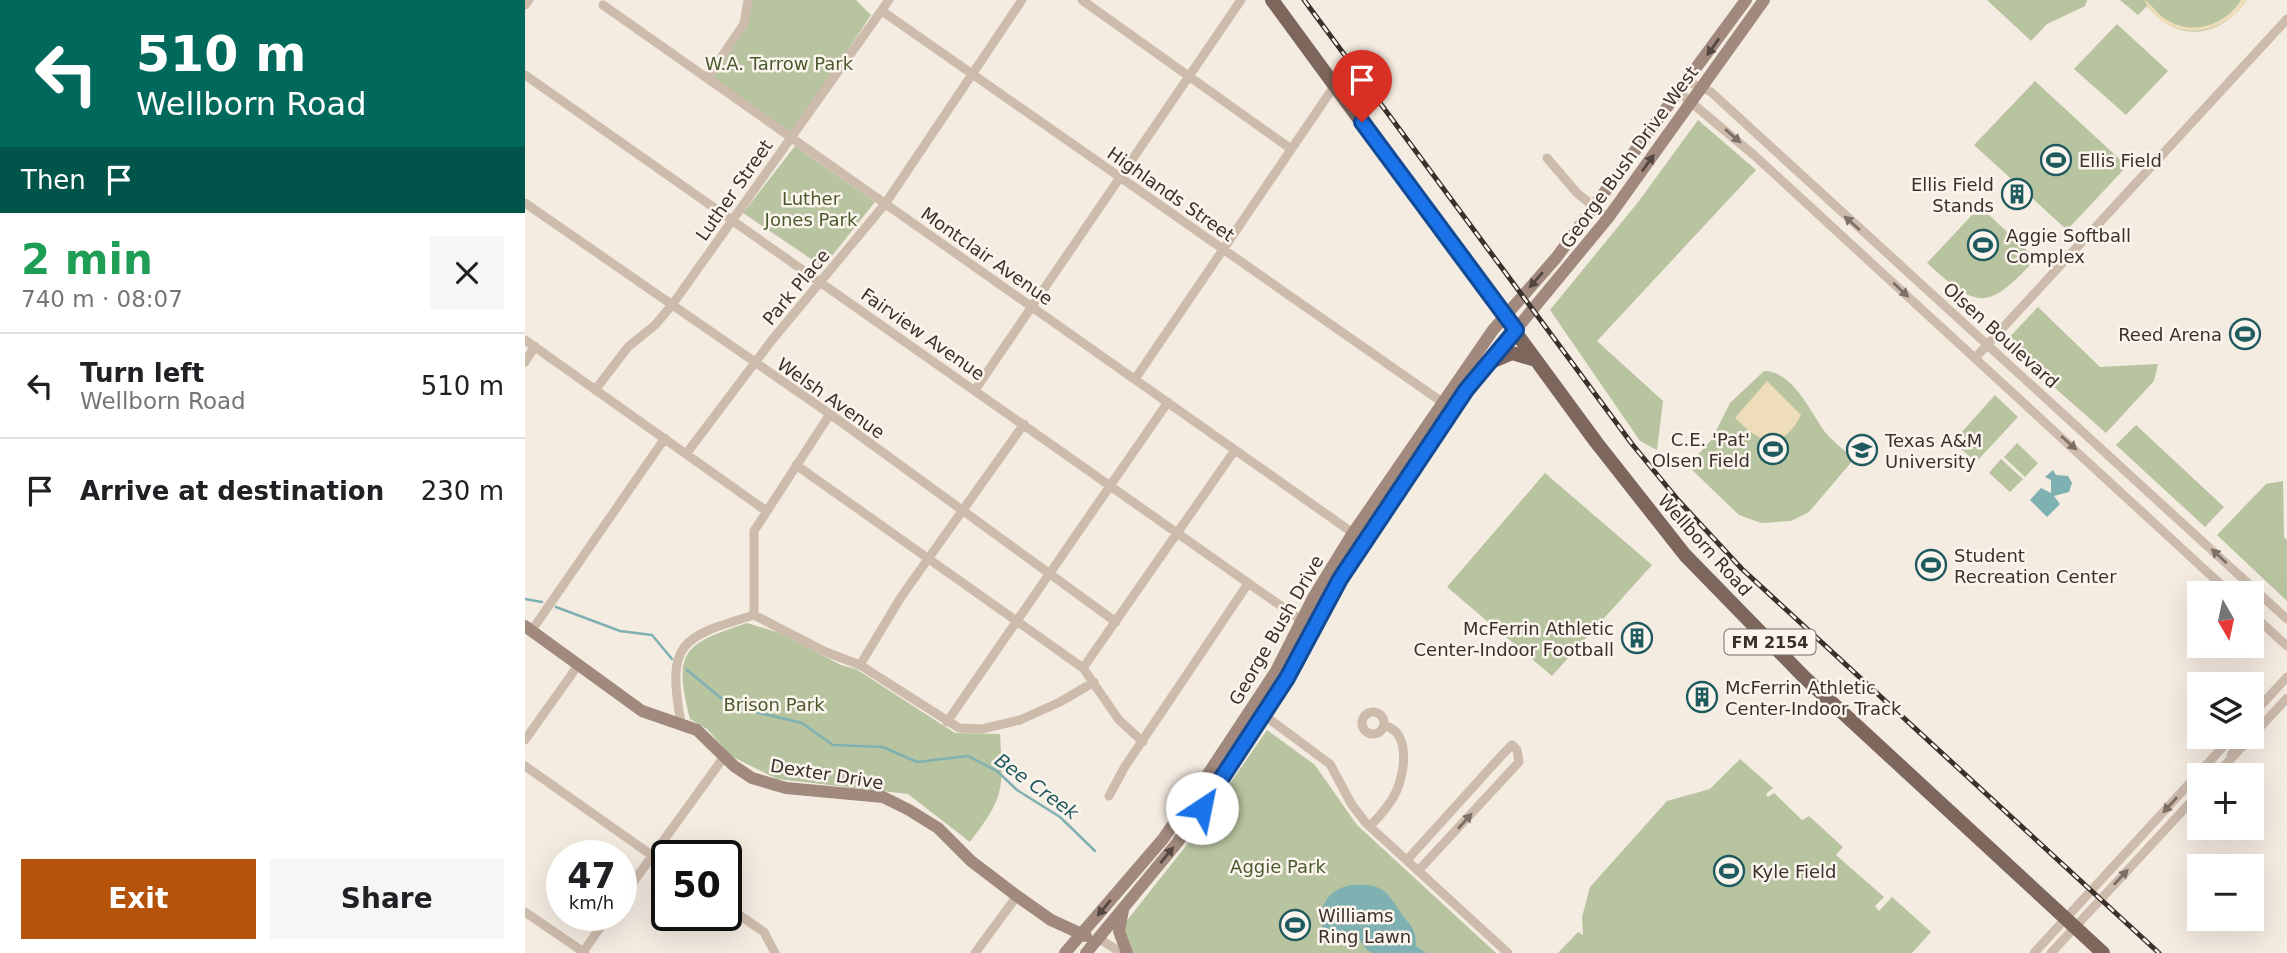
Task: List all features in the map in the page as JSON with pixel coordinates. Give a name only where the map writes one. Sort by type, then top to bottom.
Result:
[{"type":"main road","name":"Wellborn Road","points":[[1272,0],[1646,509],[1725,598],[1804,677],[2103,953]]},
{"type":"main road","name":"George Bush Drive West","points":[[1506,315],[1594,208],[1689,82],[1746,0]]},
{"type":"main road","name":"George Bush Drive West","points":[[1516,330],[1608,218],[1764,0]]},
{"type":"main road","name":"George Bush Drive","points":[[1065,953],[1163,839],[1253,708],[1353,533],[1442,402],[1506,315]]},
{"type":"main road","name":"George Bush Drive","points":[[1088,952],[1177,843],[1265,715],[1326,603],[1486,364],[1516,330]]},
{"type":"main road","points":[[1486,364],[1512,352],[1536,360]]},
{"type":"main road","points":[[1326,603],[1323,594],[1355,542],[1353,533]]},
{"type":"main road","name":"Dexter Drive","points":[[528,628],[642,711],[697,730],[734,766],[769,786],[883,797],[901,806],[937,828],[971,861],[1017,896],[1081,935]]},
{"type":"main road","points":[[1123,907],[1119,930],[1125,953]]},
{"type":"main road","points":[[1088,952],[1081,935],[1098,937]]},
{"type":"street","points":[[525,5],[529,0]]},
{"type":"street","points":[[707,78],[744,24],[748,0]]},
{"type":"street","name":"Luther Street","points":[[596,390],[628,347],[655,325],[672,305],[890,0]]},
{"type":"street","name":"Park Place","points":[[686,454],[754,364],[885,204],[1022,0]]},
{"type":"street","points":[[1082,0],[1291,149]]},
{"type":"street","points":[[975,390],[1241,0]]},
{"type":"street","name":"Montclair Avenue","points":[[603,5],[1353,533]]},
{"type":"street","name":"Highlands Street","points":[[882,11],[1442,402]]},
{"type":"street","points":[[1975,358],[2287,19]]},
{"type":"street","name":"Fairview Avenue","points":[[525,75],[1301,620]]},
{"type":"street","name":"Olsen Boulevard","points":[[1689,82],[1702,86],[2287,619]]},
{"type":"street","points":[[1135,379],[1335,85]]},
{"type":"street","name":"Olsen Boulevard","points":[[1680,93],[1817,212],[2217,581]]},
{"type":"street","points":[[1547,158],[1559,174],[1608,218]]},
{"type":"street","points":[[1817,212],[1828,201]]},
{"type":"street","name":"Welsh Avenue","points":[[525,203],[754,364],[830,414],[1116,622]]},
{"type":"street","points":[[525,340],[765,510]]},
{"type":"street","points":[[525,362],[535,346]]},
{"type":"street","points":[[947,722],[1168,402]]},
{"type":"street","points":[[754,615],[754,531],[765,510],[830,414]]},
{"type":"street","points":[[860,665],[929,559],[1024,424]]},
{"type":"street","points":[[528,628],[665,438]]},
{"type":"street","points":[[1083,668],[1235,450]]},
{"type":"street","points":[[796,464],[1083,668],[1119,720],[1143,742]]},
{"type":"street","points":[[2186,552],[2202,540]]},
{"type":"street","points":[[1109,796],[1247,584]]},
{"type":"street","points":[[681,723],[674,674],[684,646],[703,632],[754,615],[826,652],[860,665],[959,729],[999,726],[1060,702],[1094,682]]},
{"type":"street","points":[[2265,626],[2287,646]]},
{"type":"street","points":[[525,740],[579,664]]},
{"type":"street","points":[[2264,702],[2287,677]]},
{"type":"street","points":[[2264,723],[2287,698]]},
{"type":"street","points":[[1253,708],[1330,764],[1352,805],[1370,826],[1509,953]]},
{"type":"street","points":[[1370,826],[1393,797],[1403,768],[1401,738],[1396,731],[1384,726]]},
{"type":"street","points":[[1407,860],[1512,745],[1517,750],[1519,762],[1418,871]]},
{"type":"street","points":[[2212,763],[2223,749]]},
{"type":"street","points":[[2229,760],[2232,749]]},
{"type":"street","points":[[2226,763],[2240,749]]},
{"type":"street","points":[[664,840],[724,757]]},
{"type":"street","points":[[525,766],[651,855]]},
{"type":"street","points":[[2051,953],[2070,923],[2187,792]]},
{"type":"street","points":[[2035,953],[2070,923],[2187,805]]},
{"type":"street","points":[[637,877],[651,857]]},
{"type":"street","points":[[975,953],[1017,896]]},
{"type":"street","points":[[525,912],[584,953],[599,931]]},
{"type":"street","points":[[742,917],[764,932],[775,953]]},
{"type":"street","points":[[1098,937],[1125,953]]},
{"type":"green space","name":"W.A. Tarrow Park","points":[[747,0],[856,0],[871,15],[791,137],[707,78],[744,24]]},
{"type":"green space","points":[[1987,0],[2087,0],[2085,6],[2047,24],[2031,41]]},
{"type":"green space","points":[[2120,0],[2247,0],[2236,13],[2212,29],[2185,31],[2159,18],[2147,6],[2138,15]]},
{"type":"green space","points":[[2117,24],[2168,71],[2126,115],[2074,69]]},
{"type":"green space","name":"Ellis Field","points":[[2035,81],[2127,166],[2067,230],[1974,145]]},
{"type":"green space","points":[[1698,120],[1756,170],[1597,341],[1663,401],[1657,450],[1640,441],[1550,310],[1639,201]]},
{"type":"green space","name":"Luther Jones Park","points":[[795,146],[875,202],[823,267],[743,213]]},
{"type":"green space","name":"Aggie Softball Complex","points":[[1972,215],[1989,215],[2036,259],[1994,296],[1971,296],[1959,290],[1927,263]]},
{"type":"green space","points":[[2038,307],[2100,367],[2158,364],[2154,381],[2106,433],[2004,343]]},
{"type":"green space","name":"C.E. 'Pat' Olsen Field","points":[[1764,371],[1784,378],[1792,385],[1825,432],[1854,459],[1809,512],[1791,521],[1761,523],[1739,515],[1688,466],[1712,439],[1730,403]]},
{"type":"green space","points":[[1995,395],[2018,417],[1976,462],[1953,442]]},
{"type":"green space","points":[[2136,425],[2224,507],[2205,527],[2116,445]]},
{"type":"green space","points":[[2017,443],[2038,463],[2025,477],[2004,457]]},
{"type":"green space","points":[[2001,459],[2023,479],[2010,492],[1989,473]]},
{"type":"green space","points":[[1545,473],[1652,565],[1552,676],[1447,587]]},
{"type":"green space","points":[[2283,481],[2287,601],[2217,535],[2266,484]]},
{"type":"green space","name":"Brison Park","points":[[747,623],[780,633],[841,665],[856,669],[955,733],[1000,734],[1001,781],[996,803],[970,842],[908,794],[777,779],[731,756],[707,729],[690,719],[683,677],[684,663],[689,653],[709,637]]},
{"type":"green space","name":"Aggie Park","points":[[1267,730],[1315,765],[1357,825],[1496,953],[1132,953],[1121,928],[1193,837]]},
{"type":"green space","name":"Kyle Field","points":[[1740,759],[1773,788],[1766,794],[1768,797],[1774,793],[1802,820],[1809,816],[1843,847],[1836,855],[1884,897],[1875,906],[1879,911],[1892,897],[1931,932],[1912,953],[1558,953],[1578,932],[1583,935],[1582,917],[1590,887],[1667,801],[1710,789]]},
{"type":"sand","points":[[2144,0],[2174,24],[2196,28],[2216,22],[2234,9],[2241,0],[2247,0],[2236,13],[2223,22],[2195,31],[2167,24],[2154,14]]},
{"type":"sand","points":[[1767,381],[1801,415],[1792,429],[1776,440],[1755,435],[1735,418]]},
{"type":"water","points":[[2053,470],[2056,475],[2068,476],[2072,483],[2069,492],[2054,496],[2060,504],[2047,517],[2030,500],[2041,488],[2051,493],[2051,480],[2045,477]]},
{"type":"water","points":[[1351,885],[1372,886],[1384,891],[1413,930],[1416,946],[1426,953],[1373,953],[1367,950],[1356,935],[1325,936],[1321,919],[1325,903],[1335,892]]},
{"type":"waterway","name":"Bee Creek","points":[[525,599],[542,602]]},
{"type":"waterway","name":"Bee Creek","points":[[556,607],[620,631],[652,635],[672,659]]},
{"type":"waterway","name":"Bee Creek","points":[[687,670],[721,698],[743,709],[802,723],[833,745],[883,747],[917,762],[968,756],[997,771],[1017,790],[1060,817],[1095,851]]},
{"type":"railway","points":[[1304,0],[1632,444],[1678,500],[1742,569],[2159,953]]},
{"type":"place","name":"Ellis Field","points":[[2056,160]]},
{"type":"place","name":"Ellis Field Stands","points":[[2017,194]]},
{"type":"place","name":"Aggie Softball Complex","points":[[1983,245]]},
{"type":"place","name":"Reed Arena","points":[[2245,334]]},
{"type":"place","name":"C.E. 'Pat' Olsen Field","points":[[1773,449]]},
{"type":"place","name":"Texas A&M University","points":[[1862,450]]},
{"type":"place","name":"Student Recreation Center","points":[[1931,565]]},
{"type":"place","name":"McFerrin Athletic Center-Indoor Football","points":[[1637,638]]},
{"type":"place","name":"McFerrin Athletic Center-Indoor Track","points":[[1702,697]]},
{"type":"place","name":"Kyle Field","points":[[1729,871]]},
{"type":"place","name":"Williams Ring Lawn","points":[[1295,925]]},
{"type":"route","points":[[1202,808],[1265,715],[1340,579],[1466,390],[1516,330],[1362,122]]}]
